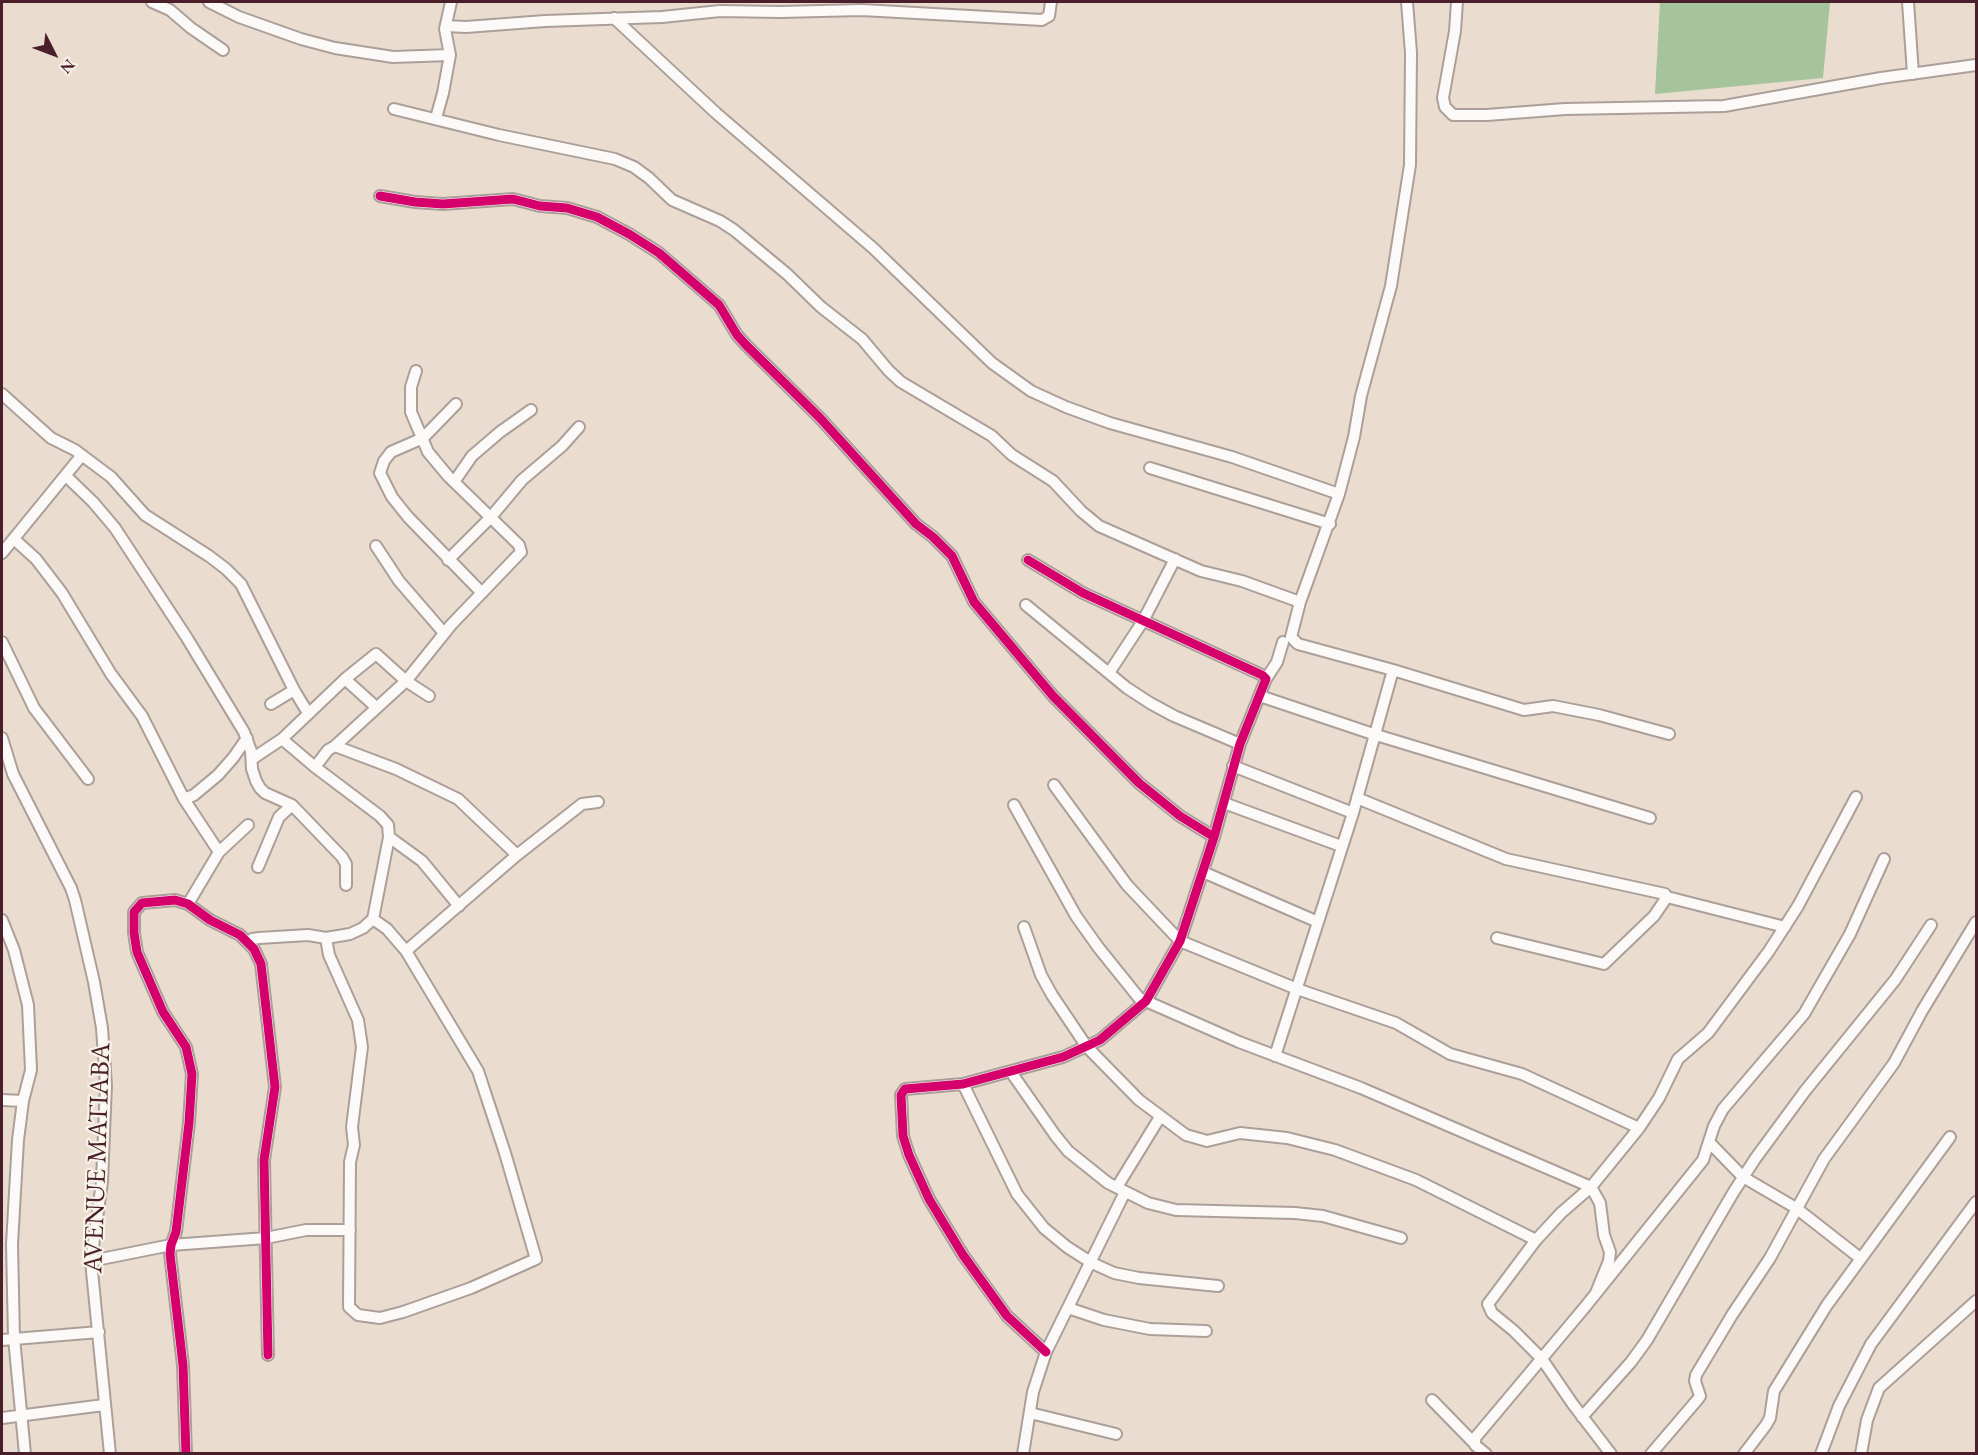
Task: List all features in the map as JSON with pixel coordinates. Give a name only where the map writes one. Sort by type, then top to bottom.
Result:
[{"type":"street","points":[[152,2],[170,10],[223,50]]},
{"type":"street","points":[[209,2],[239,17],[301,39],[335,48],[393,57],[450,55]]},
{"type":"street","points":[[436,118],[450,55],[445,29],[452,2]]},
{"type":"street","points":[[446,26],[466,27],[662,17],[711,11],[828,6],[1042,20],[1049,16],[1051,2]]},
{"type":"street","points":[[1407,2],[1412,53],[1410,165],[1391,286],[1361,396],[1356,427],[1339,494],[1300,602],[1291,634],[1295,642],[1524,710],[1553,706],[1599,715],[1669,734]]},
{"type":"street","points":[[1457,2],[1455,31],[1443,98],[1446,107],[1453,115],[1487,115],[1565,108],[1724,106],[1881,78],[1977,65]]},
{"type":"street","points":[[1908,2],[1913,74]]},
{"type":"street","points":[[614,18],[716,113],[873,249],[992,363],[1031,391],[1110,423],[1232,457],[1339,494]]},
{"type":"street","points":[[394,109],[499,135],[615,159],[634,167],[672,200],[720,221],[734,230],[788,274],[821,307],[862,339],[889,372],[901,382],[992,436],[1012,455],[1053,481],[1091,520],[1201,571],[1242,581],[1300,602]]},
{"type":"street","points":[[380,196],[443,204],[513,199],[536,205],[567,208],[597,217],[659,253],[719,305],[737,335],[746,345],[820,418],[916,524],[952,556],[974,602],[1053,696],[1139,783],[1180,816],[1214,837]]},
{"type":"street","points":[[315,767],[328,750],[406,681],[444,633],[520,555],[522,550],[454,482],[428,452],[411,412],[411,387],[416,371]]},
{"type":"street","points":[[2,394],[51,438],[82,455],[111,477],[145,515],[174,535],[191,543],[242,584],[294,690],[308,713]]},
{"type":"street","points":[[456,404],[423,438],[391,452],[384,461],[380,473],[392,497],[448,560],[482,593]]},
{"type":"street","points":[[454,482],[472,456],[531,410]]},
{"type":"street","points":[[448,560],[491,517],[522,480],[562,446],[579,427]]},
{"type":"street","points":[[2,553],[82,455]]},
{"type":"street","points":[[1150,468],[1329,524]]},
{"type":"street","points":[[66,476],[93,502],[115,528],[187,638],[247,738],[252,769],[260,788],[265,793],[292,805],[342,857],[346,864],[346,885]]},
{"type":"street","points":[[14,538],[36,559],[62,593],[111,674],[142,716],[184,799],[219,852]]},
{"type":"street","points":[[376,546],[399,581],[444,633]]},
{"type":"street","points":[[1109,673],[1143,621],[1175,559]]},
{"type":"street","points":[[1028,560],[1083,593],[1262,675],[1266,679]]},
{"type":"street","points":[[1026,604],[1109,673],[1150,703],[1174,716],[1240,744]]},
{"type":"street","points":[[2,642],[34,708],[88,779]]},
{"type":"street","points":[[1046,1352],[1007,1316],[963,1255],[929,1199],[909,1155],[901,1116],[903,1092],[906,1089],[963,1084],[1063,1058],[1100,1041],[1146,1001],[1180,941],[1214,837],[1240,744],[1266,679],[1276,662],[1282,642]]},
{"type":"street","points":[[252,759],[282,739],[345,679],[376,654],[406,681],[429,696]]},
{"type":"street","points":[[1275,1056],[1353,813],[1393,670]]},
{"type":"street","points":[[345,679],[376,707]]},
{"type":"street","points":[[271,704],[294,690]]},
{"type":"street","points":[[1260,696],[1373,735],[1650,818]]},
{"type":"street","name":"AVENUE MATIABA","points":[[2,738],[13,774],[71,888],[96,992],[106,1065],[106,1085],[102,1182],[91,1261],[110,1454]]},
{"type":"street","points":[[184,799],[194,795],[218,775],[234,758],[247,738]]},
{"type":"street","points":[[249,942],[259,938],[301,935],[327,938],[350,934],[363,928],[373,919],[389,837],[388,825],[385,821],[282,739]]},
{"type":"street","points":[[335,746],[396,769],[458,799],[517,855]]},
{"type":"street","points":[[1233,766],[1353,813]]},
{"type":"street","points":[[1054,785],[1127,885],[1180,941],[1297,989],[1396,1023],[1450,1054],[1522,1074],[1639,1128]]},
{"type":"street","points":[[1611,1454],[1582,1418],[1542,1359],[1514,1331],[1491,1313],[1488,1304],[1536,1240],[1561,1213],[1592,1187],[1639,1128],[1659,1098],[1678,1059],[1708,1033],[1763,960],[1785,927],[1856,797]]},
{"type":"street","points":[[1357,798],[1506,859],[1665,894],[1668,897],[1785,927]]},
{"type":"street","points":[[405,951],[517,855],[582,804],[598,802]]},
{"type":"street","points":[[1224,803],[1341,846]]},
{"type":"street","points":[[258,867],[279,817],[292,805]]},
{"type":"street","points":[[1014,805],[1076,916],[1135,994],[1146,1001],[1275,1056],[1361,1088],[1592,1187],[1600,1203],[1604,1235],[1610,1252],[1609,1261],[1596,1293]]},
{"type":"street","points":[[188,904],[219,852],[248,825]]},
{"type":"street","points":[[389,837],[422,861],[441,881],[459,906]]},
{"type":"street","points":[[1474,1443],[1475,1438],[1703,1160],[1714,1126],[1723,1109],[1804,1014],[1850,934],[1884,859]]},
{"type":"street","points":[[1203,872],[1318,922]]},
{"type":"street","points":[[1497,938],[1604,964],[1648,922],[1668,897]]},
{"type":"street","points":[[186,1454],[183,1365],[171,1245],[176,1232],[189,1123],[192,1074],[186,1047],[163,1012],[137,952],[134,912],[142,903],[175,900],[188,904],[210,920],[231,929],[249,942],[261,964],[274,1071],[273,1101],[264,1160],[268,1355]]},
{"type":"street","points":[[327,938],[329,955],[358,1020],[362,1047],[352,1127],[354,1145],[350,1162],[349,1307],[352,1312],[366,1318],[380,1318],[471,1288],[536,1258],[478,1071],[405,951],[387,929],[373,919]]},
{"type":"street","points":[[2,920],[14,950],[28,1005],[31,1070],[23,1101],[13,1203],[12,1244],[14,1338],[25,1454]]},
{"type":"street","points":[[1651,1454],[1700,1396],[1695,1381],[1696,1375],[1770,1258],[1824,1160],[1897,1058],[1922,1011],[1977,922]]},
{"type":"street","points":[[1582,1418],[1647,1340],[1743,1177],[1805,1091],[1895,980],[1931,925]]},
{"type":"street","points":[[1024,927],[1041,975],[1087,1047],[1131,1092],[1160,1117],[1186,1135],[1200,1140],[1213,1141],[1230,1134],[1240,1133],[1287,1138],[1335,1150],[1416,1180],[1536,1240]]},
{"type":"street","points":[[1011,1072],[1054,1135],[1068,1151],[1121,1190],[1148,1203],[1176,1210],[1295,1213],[1344,1221],[1401,1238]]},
{"type":"street","points":[[963,1084],[1022,1201],[1044,1228],[1067,1248],[1114,1273],[1139,1278],[1218,1286]]},
{"type":"street","points":[[2,1100],[23,1101]]},
{"type":"street","points":[[1023,1454],[1038,1374],[1046,1352],[1092,1263],[1121,1190],[1160,1117]]},
{"type":"street","points":[[1744,1454],[1770,1418],[1774,1391],[1827,1305],[1950,1137]]},
{"type":"street","points":[[1709,1142],[1743,1177],[1796,1208],[1860,1258]]},
{"type":"street","points":[[1821,1454],[1839,1406],[1871,1344],[1977,1202]]},
{"type":"street","points":[[91,1261],[171,1245],[266,1238],[306,1230],[350,1230]]},
{"type":"street","points":[[1861,1454],[1867,1420],[1880,1388],[1977,1301]]},
{"type":"street","points":[[1068,1308],[1104,1320],[1150,1329],[1206,1331]]},
{"type":"street","points":[[2,1340],[99,1332]]},
{"type":"street","points":[[1432,1400],[1486,1454]]},
{"type":"street","points":[[2,1418],[104,1405]]},
{"type":"street","points":[[1030,1413],[1116,1434]]},
{"type":"green space","points":[[1660,2],[1830,2],[1823,78],[1655,94]]},
{"type":"cycle path","points":[[380,196],[443,204],[513,199],[540,206],[567,208],[597,217],[659,253],[719,305],[737,335],[746,345],[820,418],[916,524],[952,556],[974,602],[1053,696],[1139,783],[1180,816],[1214,837]]},
{"type":"cycle path","points":[[1028,560],[1083,593],[1262,675],[1266,679],[1240,744],[1214,837],[1180,941],[1146,1001],[1100,1040],[1063,1057],[963,1084],[905,1089],[901,1095],[903,1136],[929,1199],[963,1255],[1007,1316],[1046,1352]]},
{"type":"cycle path","points":[[186,1454],[183,1365],[170,1254],[176,1232],[189,1123],[192,1074],[186,1047],[163,1012],[137,952],[134,912],[142,903],[175,900],[188,904],[210,920],[240,935],[254,949],[261,964],[275,1087],[264,1160],[268,1355]]}]
